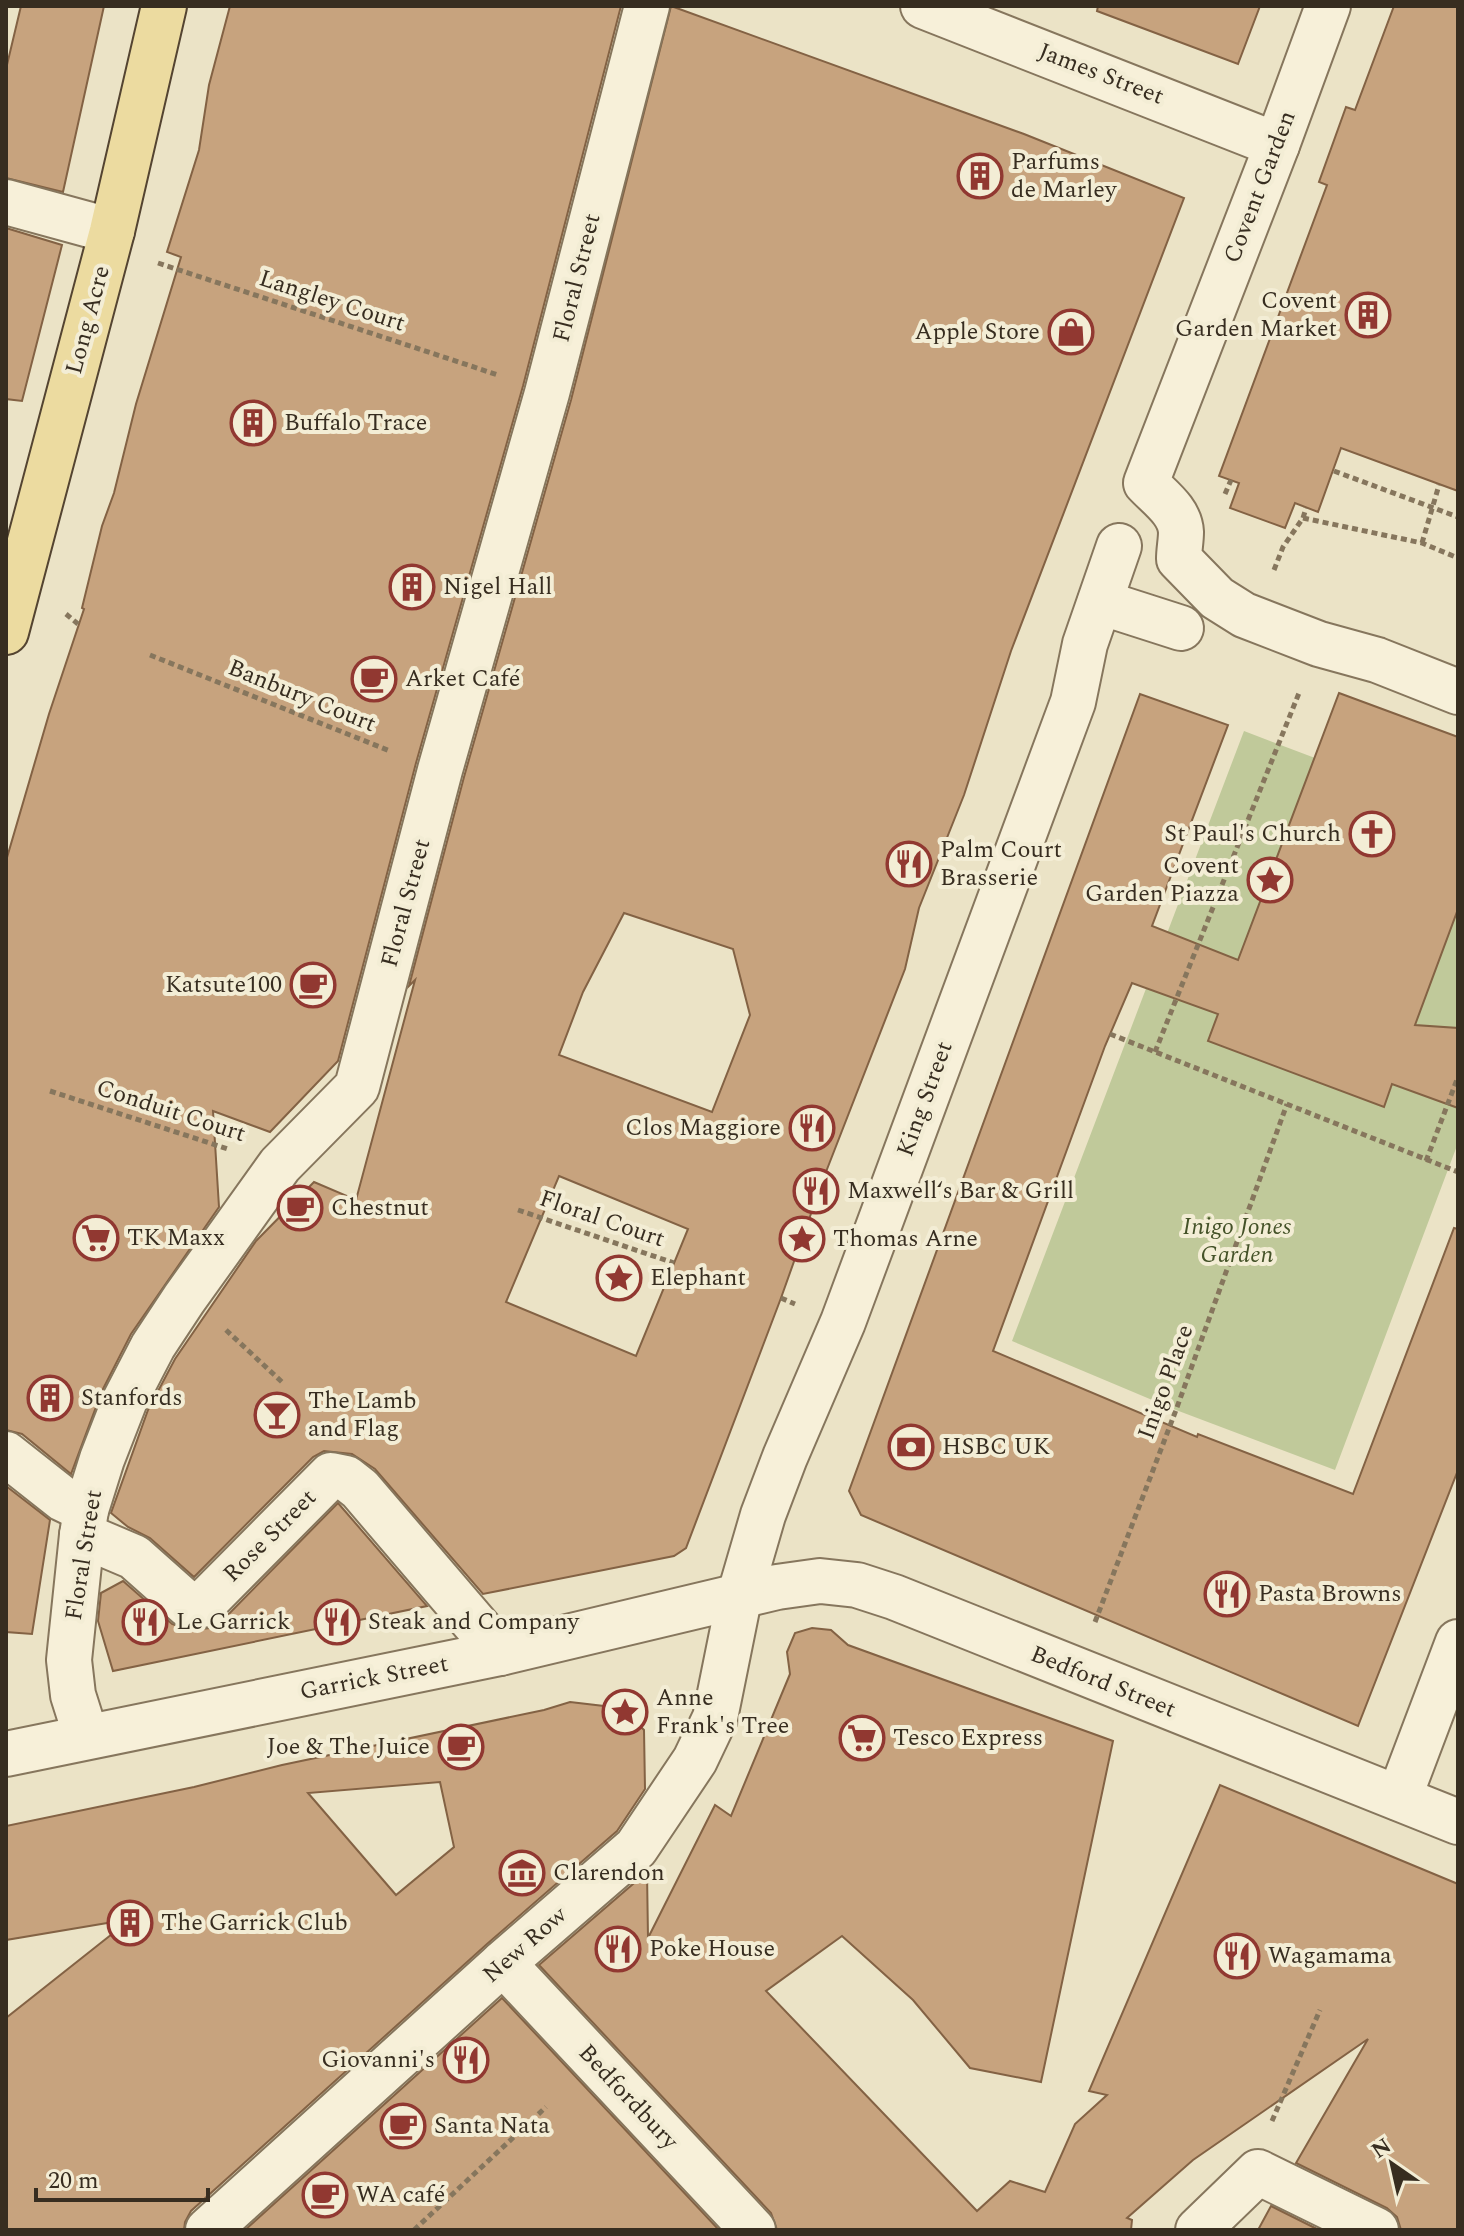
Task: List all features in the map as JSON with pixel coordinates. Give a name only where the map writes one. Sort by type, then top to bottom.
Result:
[{"type":"main road","name":"Long Acre","points":[[6,632],[112,231],[164,6]]},
{"type":"street","name":"Floral Street","points":[[86,1736],[73,1695],[69,1660],[84,1523],[102,1459],[125,1400],[153,1346],[184,1299],[280,1165],[357,1087],[440,770],[547,393],[647,6]]},
{"type":"street","name":"James Street","points":[[923,6],[1277,145]]},
{"type":"street","name":"Covent Garden","points":[[1328,6],[1146,483],[1178,518],[1181,530],[1179,559],[1217,598],[1254,620],[1319,644],[1377,660],[1458,692]]},
{"type":"street","points":[[6,202],[112,231]]},
{"type":"street","name":"King Street","points":[[740,1594],[763,1515],[843,1322],[1073,702],[1085,644],[1119,546]]},
{"type":"street","points":[[1100,602],[1181,628]]},
{"type":"street","name":"Rose Street","points":[[6,1454],[63,1499],[84,1523],[134,1557],[194,1607],[202,1605],[331,1475],[346,1478],[360,1489],[500,1653]]},
{"type":"street","name":"Bedford Street","points":[[740,1594],[820,1581],[857,1585],[894,1597],[1458,1822]]},
{"type":"street","name":"Garrick Street","points":[[6,1754],[500,1653],[740,1594]]},
{"type":"street","name":"New Row","points":[[208,2230],[503,1963],[636,1848],[695,1760],[715,1718],[740,1594]]},
{"type":"street","points":[[1399,1798],[1458,1642]]},
{"type":"street","name":"Bedfordbury","points":[[503,1963],[753,2230]]},
{"type":"street","points":[[1198,2230],[1258,2172],[1376,2230]]},
{"type":"path","name":"Langley Court","points":[[112,231],[154,262],[547,393]]},
{"type":"path","points":[[1334,471],[1458,517]]},
{"type":"path","points":[[1422,543],[1439,485]]},
{"type":"path","points":[[1283,547],[1303,518],[1306,508]]},
{"type":"path","points":[[1303,518],[1422,543],[1458,558]]},
{"type":"path","name":"Banbury Court","points":[[150,655],[440,770]]},
{"type":"path","points":[[1155,1052],[1298,695]]},
{"type":"path","points":[[1110,1034],[1458,1172]]},
{"type":"path","points":[[1426,1161],[1458,1077]]},
{"type":"path","name":"Conduit Court","points":[[50,1091],[280,1165]]},
{"type":"path","name":"Inigo Place","points":[[1076,1671],[1176,1410],[1287,1104]]},
{"type":"path","name":"Floral Court","points":[[518,1210],[674,1263]]},
{"type":"path","points":[[184,1299],[240,1340],[282,1382]]},
{"type":"path","points":[[1258,2172],[1260,2149],[1320,2010]]},
{"type":"path","points":[[414,2230],[546,2107]]},
{"type":"green space","name":"Inigo Jones Garden","points":[[1244,731],[1315,758],[1238,960],[1206,948],[1186,1002],[1218,1014],[1208,1041],[1384,1107],[1458,909],[1458,1143],[1335,1470],[1176,1410],[1012,1341]]},
{"type":"building","points":[[21,6],[104,6],[63,192],[6,178],[6,69]]},
{"type":"building","points":[[230,6],[621,6],[523,386],[416,763],[338,1061],[270,1132],[213,1111],[219,1207],[131,1334],[102,1391],[71,1474],[22,1434],[6,1430],[6,861],[84,609],[102,526],[181,257],[167,252],[199,150],[209,85]]},
{"type":"building","points":[[671,6],[1024,134],[1184,198],[1011,651],[964,795],[919,908],[905,969],[686,1548],[674,1556],[483,1594],[375,1469],[352,1454],[324,1451],[313,1457],[194,1577],[150,1538],[128,1527],[111,1513],[148,1410],[175,1359],[256,1241],[314,1182],[356,1200],[415,980],[409,986],[464,777],[571,400]],"holes":[[[624,913],[733,949],[750,1015],[712,1112],[559,1055],[583,992]],[[559,1176],[688,1229],[636,1356],[506,1302]]]},
{"type":"building","points":[[1098,6],[1260,6],[1238,64],[1097,11]]},
{"type":"building","name":"Covent Garden Market","points":[[1394,6],[1458,6],[1458,491],[1341,448],[1318,512],[1295,503],[1285,528],[1230,508],[1239,483],[1219,476],[1327,185],[1319,182],[1346,107],[1355,110]]},
{"type":"building","points":[[6,228],[62,245],[22,401],[6,399]]},
{"type":"building","points":[[1339,693],[1458,737],[1458,909],[1415,1025],[1458,1028],[1458,1108],[1392,1084],[1384,1107],[1208,1041],[1218,1014],[1132,983],[1105,1046],[993,1351],[1197,1437],[1198,1434],[1353,1494],[1454,1228],[1458,1229],[1458,1470],[1358,1726],[861,1515],[849,1491],[1140,694],[1228,725],[1152,926],[1238,960]]},
{"type":"building","points":[[6,1486],[50,1520],[32,1634],[6,1632]]},
{"type":"building","points":[[338,1503],[427,1606],[113,1671],[98,1621],[101,1593],[123,1581],[172,1624],[188,1630],[211,1628],[220,1623]]},
{"type":"building","points":[[812,1628],[831,1630],[848,1645],[1113,1741],[1041,2082],[970,2068],[913,2000],[842,1936],[766,1991],[977,2211],[1010,2181],[1045,2192],[1075,2124],[1107,2095],[1089,2091],[1220,1785],[1458,1884],[1458,2230],[1401,2230],[1397,2217],[1387,2208],[1296,2163],[1368,2039],[1193,2160],[1127,2218],[1132,2220],[1131,2230],[777,2230],[771,2213],[539,1965],[647,1872],[648,1938],[715,1805],[731,1816],[790,1674],[787,1652],[795,1633]]},
{"type":"building","points":[[570,1702],[621,1708],[644,1730],[645,1789],[617,1831],[191,2211],[184,2230],[6,2230],[6,2018],[131,1919],[6,1940],[6,1826]],"holes":[[[440,1782],[454,1847],[396,1895],[308,1793]]]},
{"type":"building","points":[[502,1998],[719,2230],[245,2230]]},
{"type":"building","points":[[1271,2206],[1319,2230],[1258,2230]]},
{"type":"place","name":"Parfums de Marley","points":[[980,176]]},
{"type":"place","name":"Covent Garden Market","points":[[1368,315]]},
{"type":"place","name":"Apple Store","points":[[1071,332]]},
{"type":"place","name":"Buffalo Trace","points":[[253,423]]},
{"type":"place","name":"Nigel Hall","points":[[412,587]]},
{"type":"place","name":"Arket Café","points":[[374,679]]},
{"type":"place","name":"St Paul's Church","points":[[1372,834]]},
{"type":"place","name":"Palm Court Brasserie","points":[[909,864]]},
{"type":"place","name":"Covent Garden Piazza","points":[[1270,880]]},
{"type":"place","name":"Katsute100","points":[[313,985]]},
{"type":"place","name":"Clos Maggiore","points":[[812,1128]]},
{"type":"place","name":"Maxwell‘s Bar & Grill","points":[[816,1191]]},
{"type":"place","name":"Chestnut","points":[[300,1208]]},
{"type":"place","name":"TK Maxx","points":[[96,1238]]},
{"type":"place","name":"Thomas Arne","points":[[802,1239]]},
{"type":"place","name":"Elephant","points":[[619,1278]]},
{"type":"place","name":"Stanfords","points":[[50,1398]]},
{"type":"place","name":"The Lamb and Flag","points":[[277,1415]]},
{"type":"place","name":"HSBC UK","points":[[911,1447]]},
{"type":"place","name":"Pasta Browns","points":[[1227,1594]]},
{"type":"place","name":"Le Garrick","points":[[145,1622]]},
{"type":"place","name":"Steak and Company","points":[[337,1622]]},
{"type":"place","name":"Anne Frank's Tree","points":[[625,1712]]},
{"type":"place","name":"Tesco Express","points":[[862,1738]]},
{"type":"place","name":"Joe & The Juice","points":[[461,1747]]},
{"type":"place","name":"Clarendon","points":[[522,1873]]},
{"type":"place","name":"The Garrick Club","points":[[130,1923]]},
{"type":"place","name":"Poke House","points":[[618,1949]]},
{"type":"place","name":"Wagamama","points":[[1237,1956]]},
{"type":"place","name":"Giovanni's","points":[[466,2060]]},
{"type":"place","name":"Santa Nata","points":[[403,2126]]},
{"type":"place","name":"WA café","points":[[325,2195]]}]
